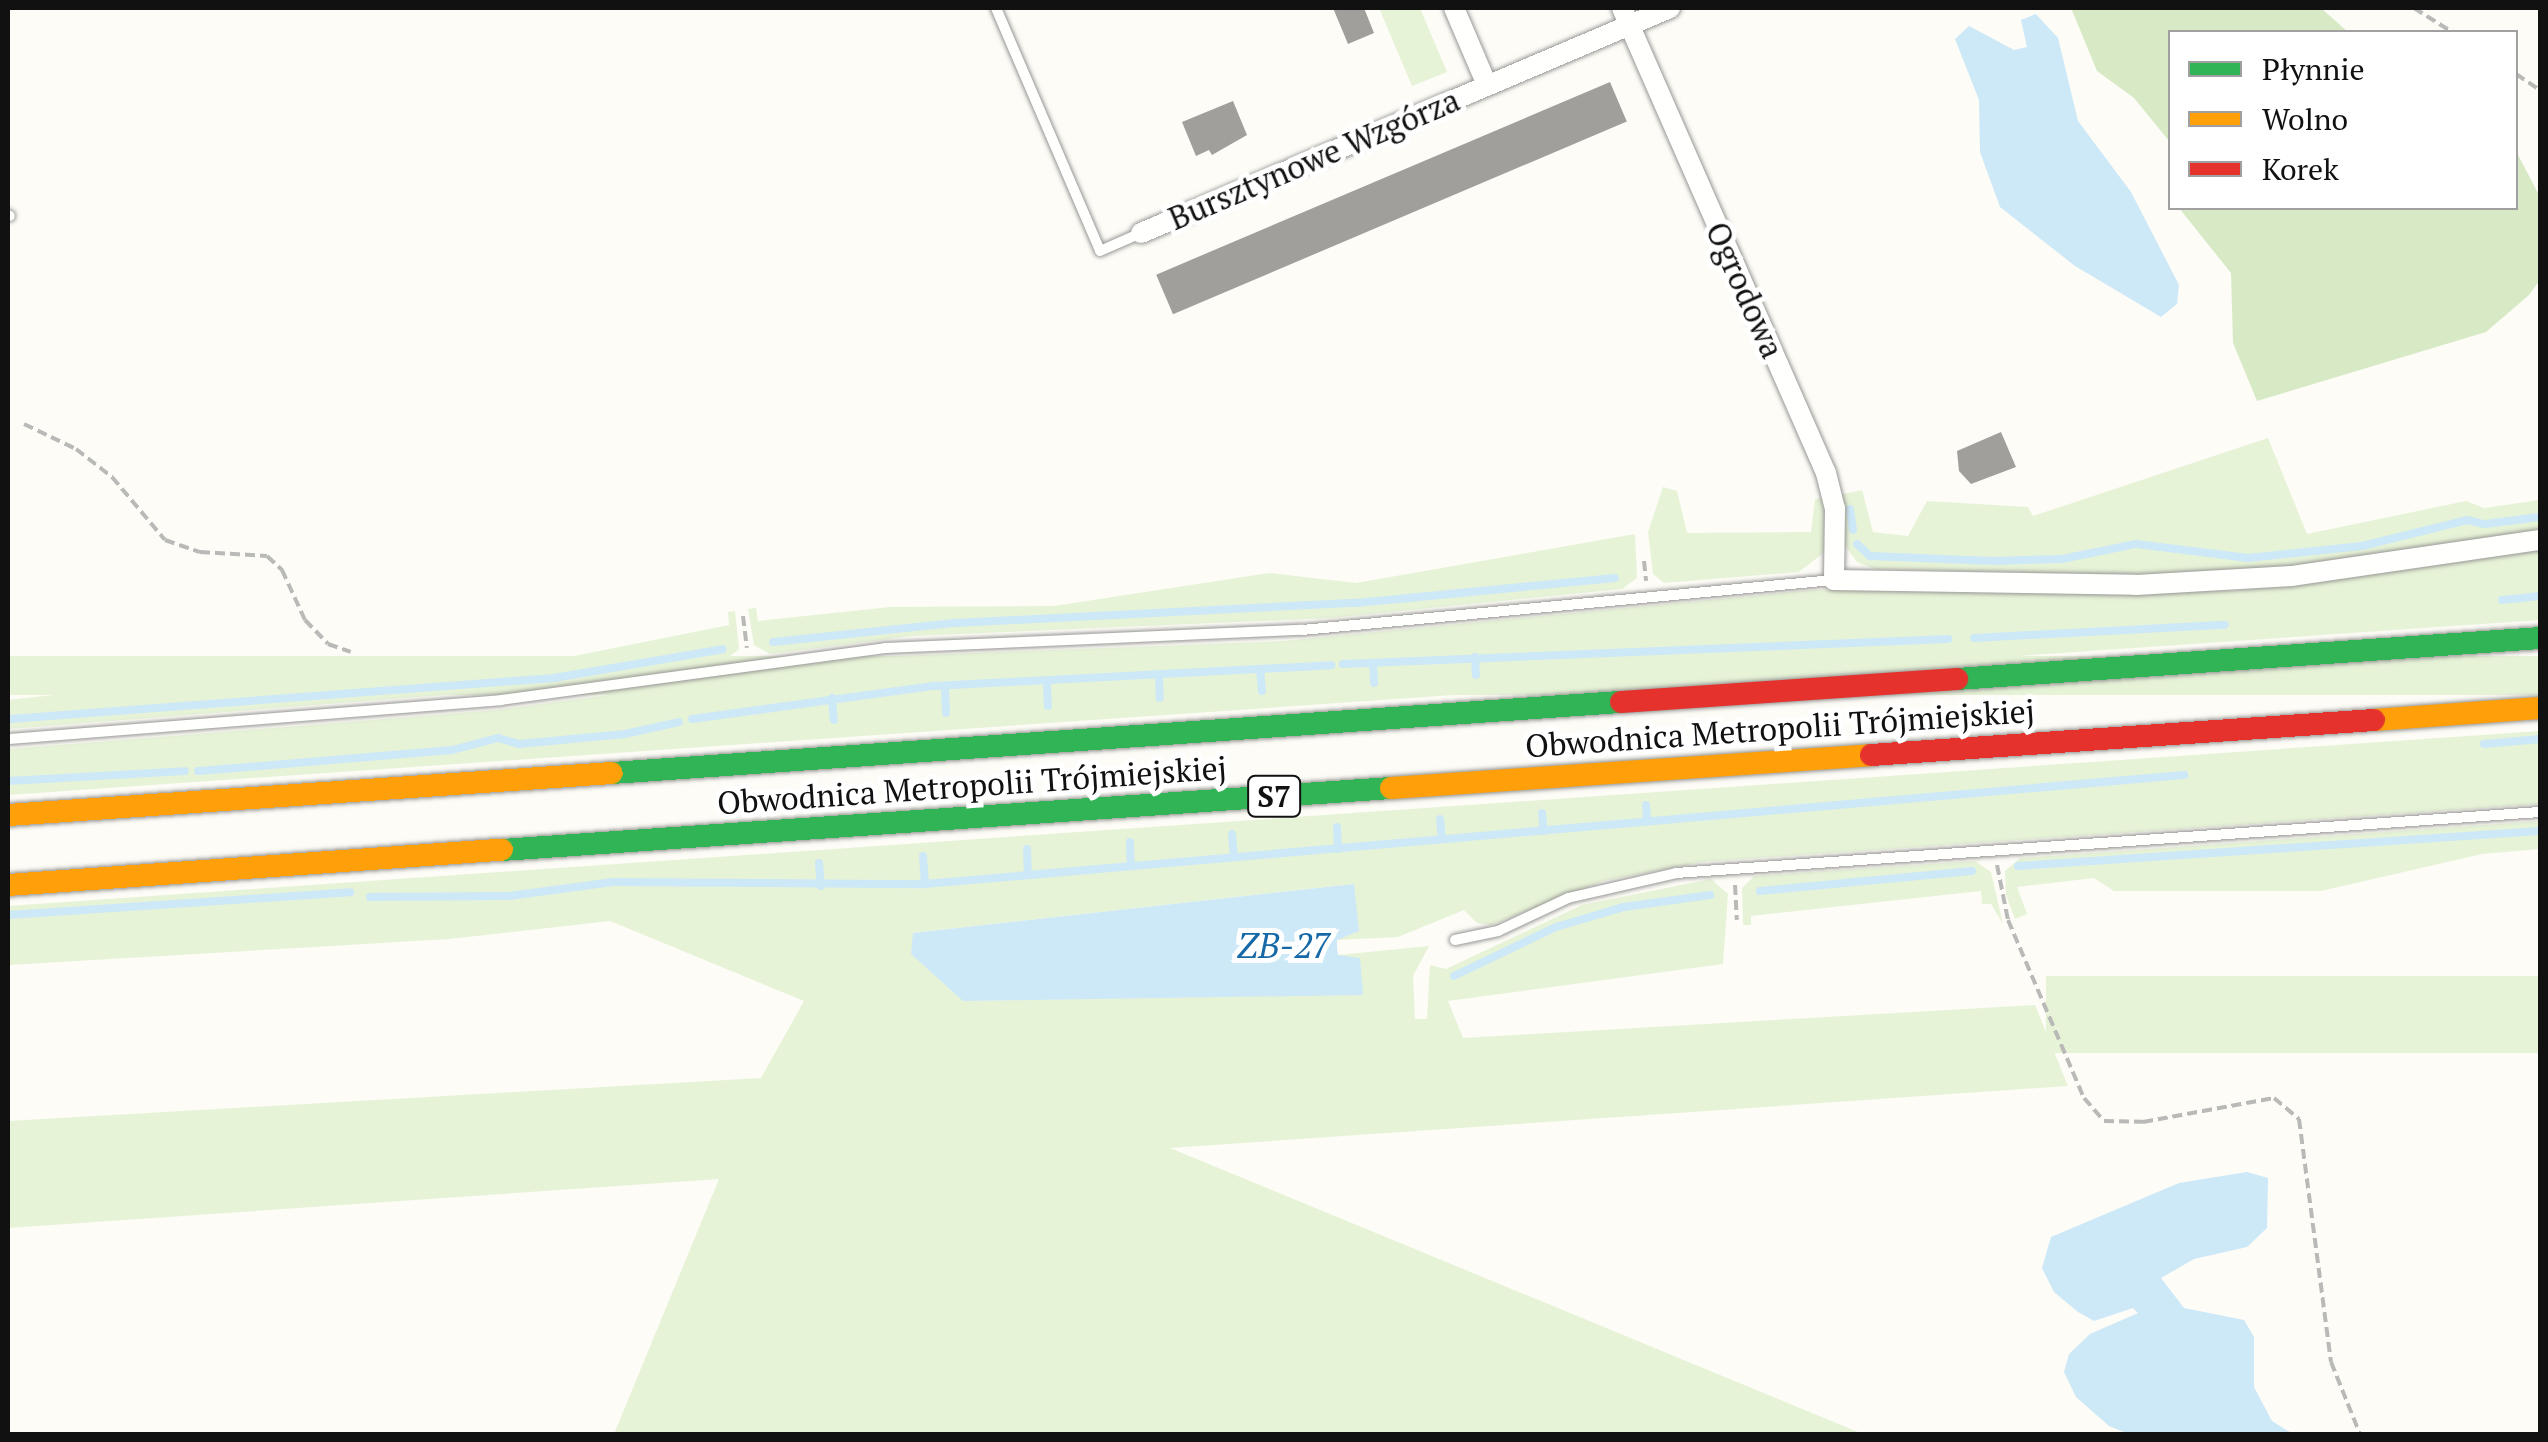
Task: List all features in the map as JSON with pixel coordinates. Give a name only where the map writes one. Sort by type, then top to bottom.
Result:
[{"type":"highway","name":"Obwodnica Metropolii Trójmiejskiej","points":[[8,815],[2540,638]]},
{"type":"highway","name":"Obwodnica Metropolii Trójmiejskiej","points":[[8,885],[2540,708]]},
{"type":"street","name":"Bursztynowe Wzgórza","points":[[1454,8],[1488,85]]},
{"type":"street","name":"Bursztynowe Wzgórza","points":[[1141,233],[1488,85],[1626,16],[1670,8]]},
{"type":"street","name":"Ogrodowa","points":[[1626,16],[1826,473],[1835,508],[1834,580]]},
{"type":"street","points":[[1834,580],[2136,584],[2253,578],[2540,540]]},
{"type":"lane","points":[[996,8],[1100,250],[1141,233]]},
{"type":"lane","points":[[8,739],[501,700],[885,648],[1302,630],[1834,580]]},
{"type":"lane","points":[[1455,940],[1498,931],[1568,898],[1624,884],[1734,868],[2540,812]]},
{"type":"path","points":[[2414,8],[2449,30]]},
{"type":"path","points":[[2518,75],[2540,90]]},
{"type":"path","points":[[24,424],[100,468],[165,540],[200,552],[267,556],[282,570],[306,620],[328,644],[351,652]]},
{"type":"path","points":[[742,616],[750,668]]},
{"type":"path","points":[[1996,850],[2008,920],[2084,1098],[2104,1121],[2143,1122],[2274,1098],[2289,1104],[2299,1119],[2331,1362],[2360,1434]]},
{"type":"path","points":[[1734,868],[1737,920]]},
{"type":"green space","points":[[1379,8],[1420,8],[1447,72],[1412,86]]},
{"type":"green space","points":[[2071,8],[2321,8],[2346,30],[2168,30],[2168,140],[2134,98],[2097,71]]},
{"type":"green space","points":[[2518,155],[2540,197],[2540,280],[2529,295],[2486,332],[2257,401],[2233,343],[2231,273],[2181,210],[2518,210]]},
{"type":"green space","points":[[2268,438],[2307,534],[2466,501],[2484,508],[2540,500],[2540,530],[2321,564],[2140,575],[1875,569],[1857,562],[1844,544],[1839,495],[1862,490],[1873,532],[1908,536],[1927,501],[2028,507],[2033,516]]},
{"type":"green space","points":[[1663,487],[1677,491],[1687,533],[1811,532],[1815,499],[1827,497],[1826,551],[1799,572],[1664,583],[1653,574],[1648,532]]},
{"type":"green space","points":[[1635,534],[1637,578],[1622,589],[1331,618],[913,636],[770,654],[754,645],[748,609],[756,608],[758,621],[890,607],[1054,606],[1269,573],[1356,583]]},
{"type":"green space","points":[[2540,550],[2540,620],[8,795],[8,749],[497,710],[899,656],[1283,641],[1813,590],[2235,591]]},
{"type":"green space","points":[[735,611],[739,649],[724,661],[483,692],[8,729],[8,700],[144,685],[534,664],[729,625],[728,612]]},
{"type":"green space","points":[[8,656],[2540,656],[2540,695],[8,695]]},
{"type":"green space","points":[[2540,731],[2540,804],[1702,862],[1603,881],[1491,925],[1477,923],[1464,910],[1398,937],[1337,940],[1354,884],[913,933],[963,1001],[1201,997],[1338,955],[1429,946],[1413,976],[1415,1019],[1427,1019],[1430,965],[1446,969],[1582,905],[1711,879],[1728,894],[1723,964],[1448,1001],[1463,1038],[2035,1005],[2068,1086],[1170,1148],[1863,1434],[614,1434],[719,1179],[8,1228],[8,1121],[761,1078],[804,1001],[610,921],[449,939],[8,965],[8,906]]},
{"type":"green space","points":[[2540,821],[2540,849],[2482,854],[2321,891],[2114,891],[2094,878],[2017,887],[2027,914],[2015,919],[2006,895],[2005,871],[2020,858]]},
{"type":"green space","points":[[1975,861],[1991,872],[2003,924],[1991,904],[1982,904],[1981,891],[1751,916],[1751,925],[1743,925],[1742,888],[1754,876]]},
{"type":"green space","points":[[2046,976],[2540,976],[2540,1053],[2046,1053]]},
{"type":"water","points":[[2036,14],[2058,38],[2078,121],[2131,192],[2179,285],[2177,304],[2161,317],[2075,266],[2000,207],[1980,152],[1979,100],[1955,39],[1969,26],[2014,50],[2027,47],[2021,20]]},
{"type":"water","name":"ZB-27","points":[[1354,884],[1359,931],[1337,940],[1337,948],[1338,955],[1360,958],[1363,995],[963,1001],[911,954],[913,933]]},
{"type":"water","points":[[2247,1172],[2268,1178],[2267,1228],[2247,1247],[2194,1259],[2161,1278],[2184,1308],[2244,1320],[2254,1337],[2254,1387],[2272,1421],[2293,1434],[2129,1434],[2109,1426],[2076,1397],[2064,1372],[2069,1354],[2090,1334],[2138,1313],[2133,1308],[2094,1321],[2054,1292],[2042,1268],[2051,1237],[2179,1183]]},
{"type":"building","points":[[1333,8],[1364,8],[1374,33],[1348,44]]},
{"type":"building","points":[[1610,82],[1627,122],[1173,314],[1156,275]]},
{"type":"building","points":[[1233,101],[1247,135],[1212,155],[1209,150],[1196,156],[1182,122]]},
{"type":"building","points":[[2001,432],[2016,467],[1971,484],[1959,471],[1957,451]]},
{"type":"waterway","points":[[1850,509],[1853,530]]},
{"type":"waterway","points":[[1857,544],[1870,556],[1993,561],[2062,559],[2136,544],[2248,558],[2362,546],[2467,520],[2485,524],[2540,517]]},
{"type":"waterway","points":[[773,642],[955,623],[1356,603],[1615,578]]},
{"type":"waterway","points":[[2502,600],[2540,596]]},
{"type":"waterway","points":[[1974,638],[2225,625]]},
{"type":"waterway","points":[[1343,664],[1948,639]]},
{"type":"waterway","points":[[10,719],[554,678],[723,649]]},
{"type":"waterway","points":[[1475,657],[1476,675]]},
{"type":"waterway","points":[[1373,663],[1374,683]]},
{"type":"waterway","points":[[692,719],[934,686],[1331,665]]},
{"type":"waterway","points":[[1260,669],[1262,691]]},
{"type":"waterway","points":[[1159,675],[1160,698]]},
{"type":"waterway","points":[[1047,681],[1048,706]]},
{"type":"waterway","points":[[945,686],[946,713]]},
{"type":"waterway","points":[[832,698],[834,720]]},
{"type":"waterway","points":[[198,771],[452,750],[498,738],[519,744],[625,734],[679,722]]},
{"type":"waterway","points":[[2484,744],[2540,739]]},
{"type":"waterway","points":[[8,781],[185,771]]},
{"type":"waterway","points":[[370,897],[509,896],[613,882],[925,884],[2184,775]]},
{"type":"waterway","points":[[1646,805],[1647,821]]},
{"type":"waterway","points":[[1542,813],[1544,831]]},
{"type":"waterway","points":[[1440,819],[1442,839]]},
{"type":"waterway","points":[[1337,827],[1338,849]]},
{"type":"waterway","points":[[2018,866],[2540,831]]},
{"type":"waterway","points":[[1232,834],[1234,857]]},
{"type":"waterway","points":[[1130,842],[1131,866]]},
{"type":"waterway","points":[[1027,849],[1028,875]]},
{"type":"waterway","points":[[923,856],[925,884]]},
{"type":"waterway","points":[[819,863],[821,886]]},
{"type":"waterway","points":[[1760,891],[1972,871]]},
{"type":"waterway","points":[[8,915],[350,892]]},
{"type":"waterway","points":[[1454,976],[1556,927],[1624,907],[1710,895]]},
{"type":"traffic: fast","points":[[1957,679],[2540,638]]},
{"type":"traffic: fast","points":[[612,773],[1621,702]]},
{"type":"traffic: fast","points":[[502,850],[1391,788]]},
{"type":"traffic: slow","points":[[2374,720],[2540,708]]},
{"type":"traffic: slow","points":[[1391,788],[1871,755]]},
{"type":"traffic: slow","points":[[8,815],[612,773]]},
{"type":"traffic: slow","points":[[8,885],[502,850]]},
{"type":"traffic: jam","points":[[1621,702],[1957,679]]},
{"type":"traffic: jam","points":[[1871,755],[2374,720]]}]
